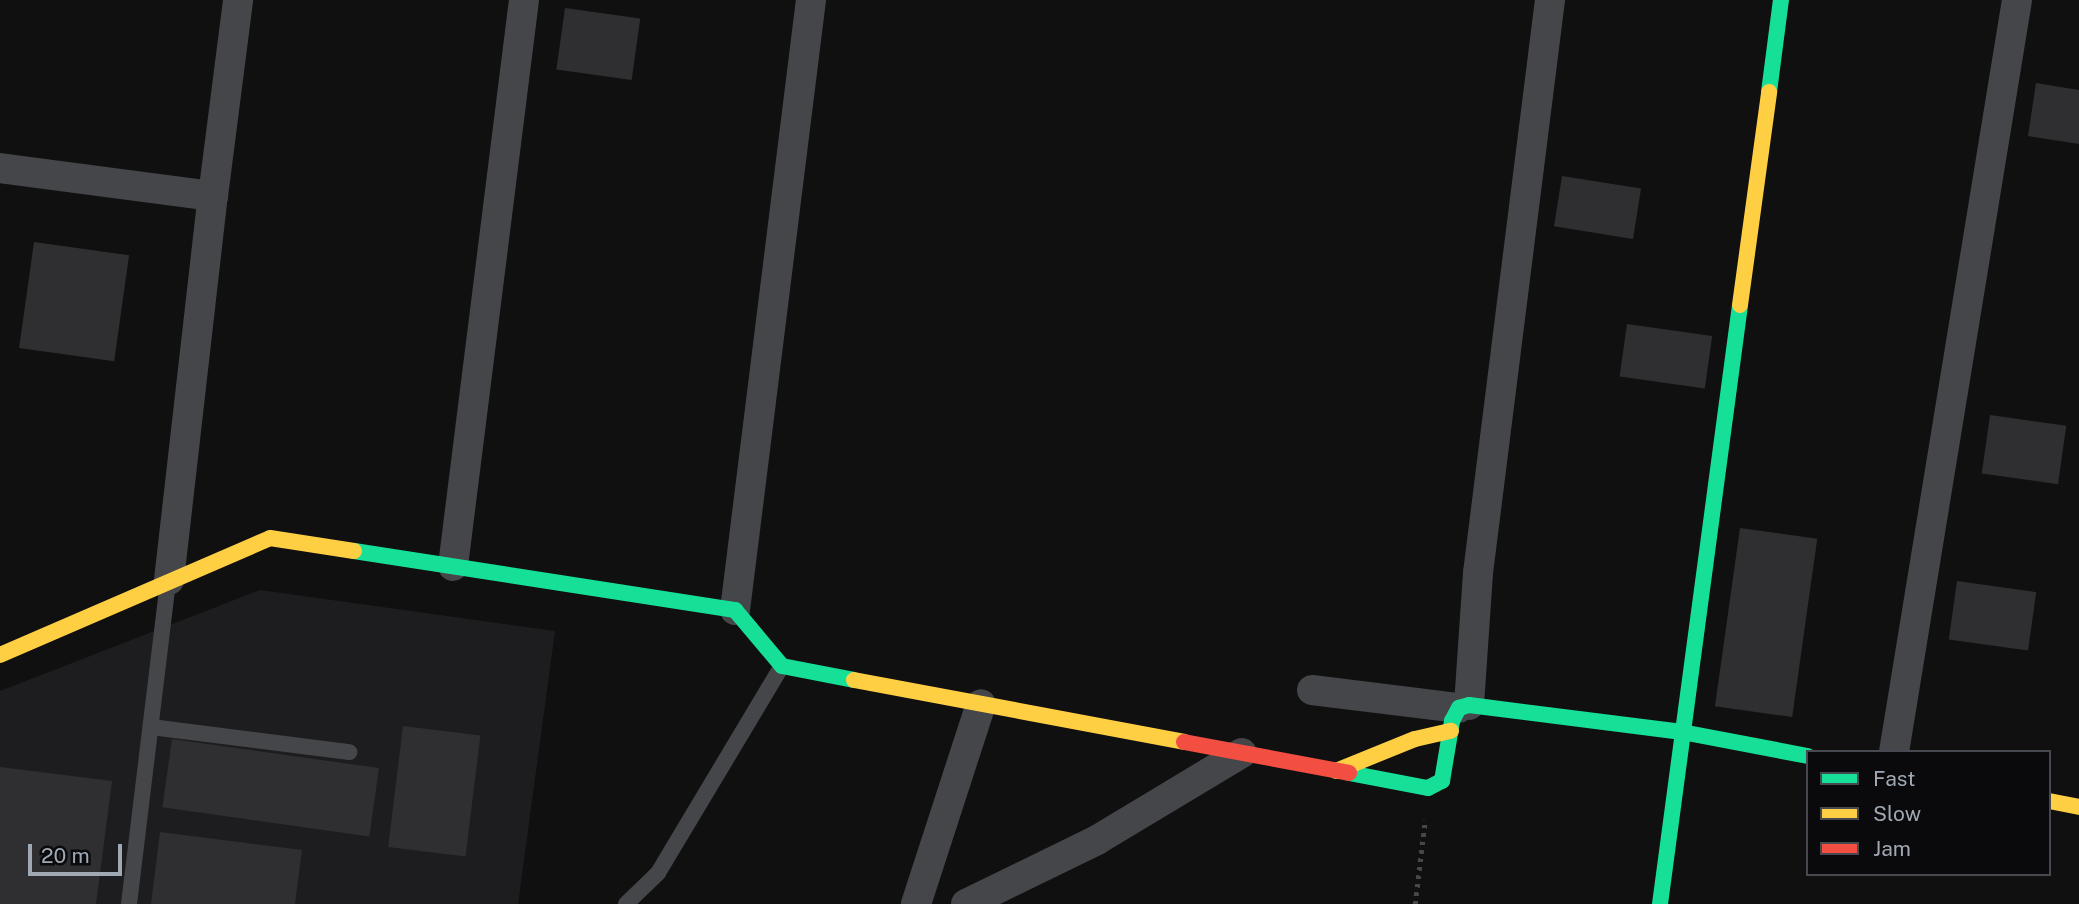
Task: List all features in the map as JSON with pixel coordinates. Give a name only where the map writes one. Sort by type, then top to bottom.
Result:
[{"type":"street","points":[[169,580],[238,0]]},
{"type":"street","points":[[453,566],[524,0]]},
{"type":"street","points":[[735,610],[811,0]]},
{"type":"street","points":[[0,655],[270,538],[735,610],[782,666],[1429,788],[1442,781],[1460,714],[1550,0]]},
{"type":"street","points":[[1660,904],[1782,0]]},
{"type":"street","points":[[1894,750],[2017,0]]},
{"type":"street","points":[[0,168],[213,196]]},
{"type":"street","points":[[1312,690],[1460,714],[1682,732],[1806,756]]},
{"type":"street","points":[[916,904],[981,704]]},
{"type":"street","points":[[1336,771],[1415,739],[1460,714]]},
{"type":"street","points":[[966,904],[1097,840],[1242,753]]},
{"type":"street","points":[[2051,801],[2079,807]]},
{"type":"lane","points":[[129,904],[169,580]]},
{"type":"lane","points":[[626,904],[658,873],[782,666]]},
{"type":"lane","points":[[151,727],[349,752]]},
{"type":"path","points":[[1415,904],[1429,788]]},
{"type":"shaded area","points":[[260,590],[555,631],[518,904],[0,904],[0,691]]},
{"type":"building","points":[[565,8],[640,19],[632,80],[556,69]]},
{"type":"building","points":[[2036,83],[2079,90],[2079,144],[2028,136]]},
{"type":"building","points":[[1562,176],[1641,189],[1633,239],[1554,226]]},
{"type":"building","points":[[34,242],[129,255],[114,361],[19,348]]},
{"type":"building","points":[[1627,324],[1712,336],[1705,388],[1620,376]]},
{"type":"building","points":[[1990,415],[2066,426],[2058,484],[1982,473]]},
{"type":"building","points":[[1740,528],[1817,539],[1792,717],[1715,706]]},
{"type":"building","points":[[1957,581],[2036,592],[2028,651],[1949,639]]},
{"type":"building","points":[[403,726],[480,736],[466,857],[388,847]]},
{"type":"building","points":[[172,739],[379,768],[369,836],[162,807]]},
{"type":"building","points":[[0,767],[112,781],[96,904],[0,904]]},
{"type":"building","points":[[160,832],[302,850],[295,904],[151,904]]},
{"type":"traffic: fast","points":[[1769,92],[1781,0]]},
{"type":"traffic: fast","points":[[1660,904],[1740,305]]},
{"type":"traffic: fast","points":[[354,551],[735,610],[782,666],[854,680]]},
{"type":"traffic: fast","points":[[1349,773],[1428,788],[1442,781],[1452,721],[1459,708],[1469,705],[1682,732],[1806,756]]},
{"type":"traffic: slow","points":[[1740,305],[1769,92]]},
{"type":"traffic: slow","points":[[0,655],[270,538],[354,551]]},
{"type":"traffic: slow","points":[[854,680],[1184,742]]},
{"type":"traffic: slow","points":[[1336,771],[1415,739],[1451,731]]},
{"type":"traffic: slow","points":[[2051,801],[2079,807]]},
{"type":"traffic: jam","points":[[1184,742],[1349,773]]}]
